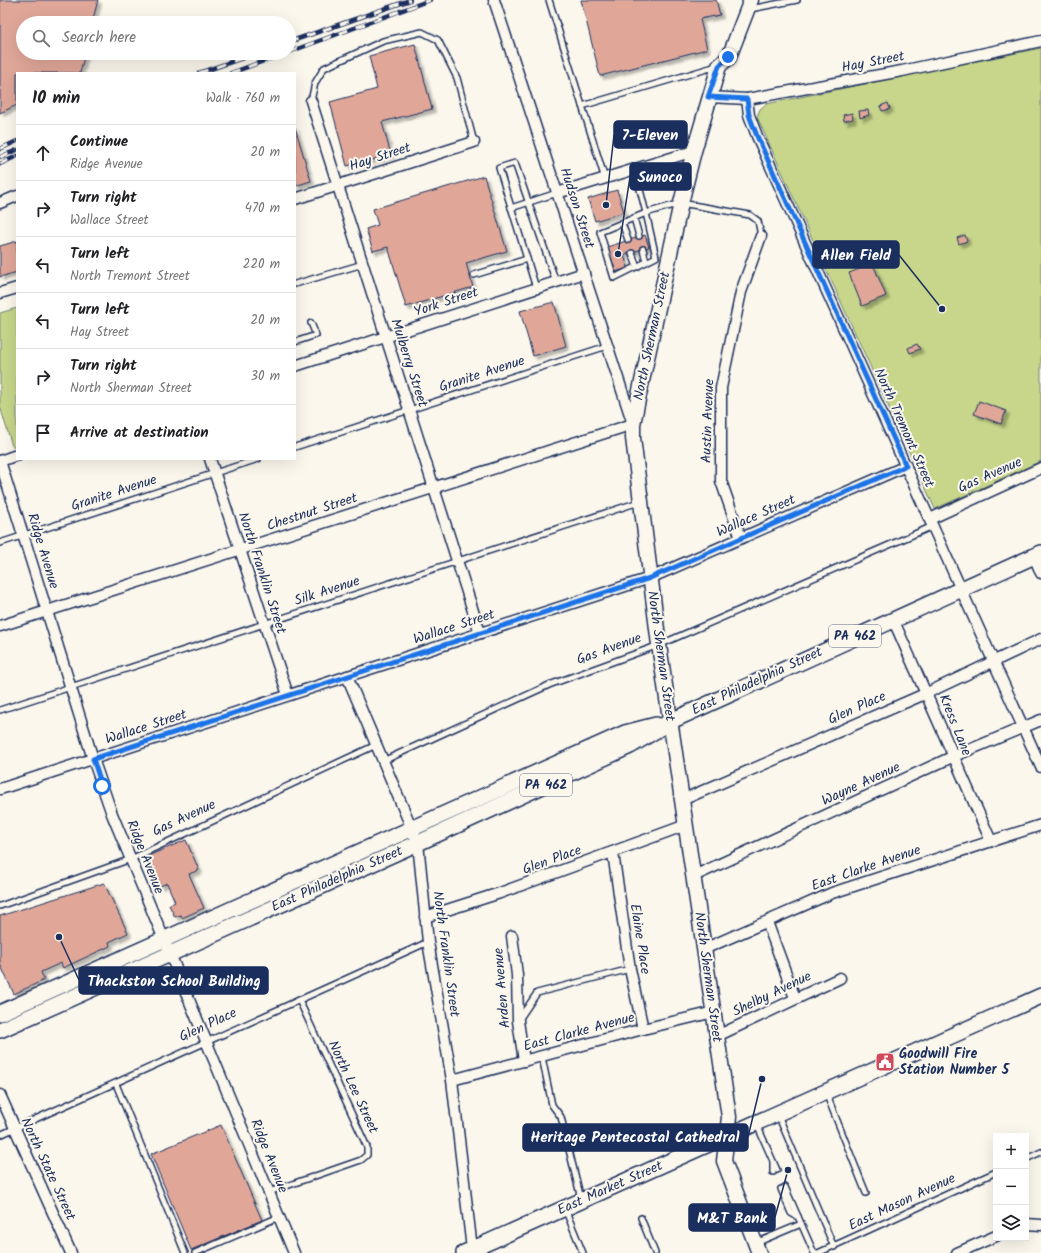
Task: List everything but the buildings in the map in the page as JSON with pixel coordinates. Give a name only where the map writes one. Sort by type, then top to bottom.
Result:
[{"type":"main road","name":"North Sherman Street","points":[[749,5],[728,57],[719,66],[708,97],[681,203],[663,253],[633,424],[633,453],[659,645],[729,1117],[724,1161],[757,1248]]},
{"type":"main road","name":"East Philadelphia Street","points":[[0,1030],[418,843],[630,746],[671,721],[1038,554]]},
{"type":"main road","name":"East Philadelphia Street","points":[[0,1013],[625,733],[671,721]]},
{"type":"main road","name":"East Market Street","points":[[468,1251],[1041,996]]},
{"type":"street","name":"Hudson Street","points":[[494,0],[633,424]]},
{"type":"street","name":"Hay Street","points":[[708,97],[747,99],[902,71],[1041,41]]},
{"type":"street","name":"North Tremont Street","points":[[747,99],[749,115],[757,136],[1041,767]]},
{"type":"street","name":"Mulberry Street","points":[[311,101],[480,633]]},
{"type":"street","name":"Hay Street","points":[[296,199],[474,142]]},
{"type":"street","points":[[557,193],[694,152]]},
{"type":"street","points":[[0,204],[16,196]]},
{"type":"street","name":"Austin Avenue","points":[[741,538],[721,481],[721,388],[741,292],[760,236]]},
{"type":"street","name":"York Street","points":[[296,364],[386,337],[584,273]]},
{"type":"street","points":[[0,293],[16,288]]},
{"type":"street","name":"Chestnut Street","points":[[0,626],[633,424]]},
{"type":"street","points":[[0,461],[16,455]]},
{"type":"street","name":"North Franklin Street","points":[[210,460],[288,695]]},
{"type":"street","name":"Ridge Avenue","points":[[0,461],[93,759],[112,814],[294,1253]]},
{"type":"street","name":"Wallace Street","points":[[0,789],[650,578],[906,466]]},
{"type":"street","name":"Gas Avenue","points":[[931,522],[1041,468]]},
{"type":"street","points":[[1038,554],[1041,573]]},
{"type":"street","name":"Kress Lane","points":[[893,619],[927,692],[952,758],[991,841]]},
{"type":"street","name":"Glen Place","points":[[682,800],[927,692],[1041,639]]},
{"type":"street","name":"North Franklin Street","points":[[347,676],[413,828],[418,843],[428,942],[452,1080],[468,1251]]},
{"type":"street","name":"Wayne Avenue","points":[[694,876],[952,758],[1041,720]]},
{"type":"street","name":"Glen Place","points":[[425,917],[500,893],[613,853],[686,825]]},
{"type":"street","name":"East Clarke Avenue","points":[[704,948],[832,892],[1041,825]]},
{"type":"street","name":"Elaine Place","points":[[613,853],[630,969],[643,1029]]},
{"type":"street","points":[[766,922],[795,998]]},
{"type":"street","name":"Arden Avenue","points":[[512,936],[517,974],[518,1021],[524,1061]]},
{"type":"street","name":"Shelby Avenue","points":[[717,1036],[840,978]]},
{"type":"street","name":"East Clarke Avenue","points":[[452,1080],[643,1029],[714,1012]]},
{"type":"street","name":"North State Street","points":[[0,1095],[71,1253]]},
{"type":"street","points":[[1029,1224],[1041,1225]]},
{"type":"street","points":[[957,1253],[993,1237]]},
{"type":"lane","points":[[550,0],[605,179]]},
{"type":"lane","points":[[749,5],[797,0]]},
{"type":"lane","points":[[311,101],[315,83],[324,68],[383,41],[422,32],[438,40],[457,78],[474,142]]},
{"type":"lane","points":[[582,106],[719,66]]},
{"type":"lane","points":[[536,288],[499,168],[515,163],[556,282]]},
{"type":"lane","points":[[635,170],[646,214],[663,253],[614,278],[600,232],[634,218],[646,214],[681,203],[750,215],[758,221],[760,236]]},
{"type":"lane","points":[[511,208],[557,193]]},
{"type":"lane","points":[[634,218],[639,236]]},
{"type":"lane","points":[[622,223],[628,240]]},
{"type":"lane","points":[[643,249],[646,262]]},
{"type":"lane","points":[[632,253],[637,267]]},
{"type":"lane","points":[[474,275],[527,259]]},
{"type":"lane","points":[[296,284],[363,264]]},
{"type":"lane","points":[[296,342],[316,335],[311,323]]},
{"type":"lane","name":"Granite Avenue","points":[[296,447],[607,346]]},
{"type":"lane","name":"Granite Avenue","points":[[0,543],[255,460]]},
{"type":"lane","name":"Silk Avenue","points":[[0,710],[639,502]]},
{"type":"lane","name":"Gas Avenue","points":[[383,760],[549,685],[659,645],[931,522]]},
{"type":"lane","name":"Gas Avenue","points":[[0,906],[131,859],[376,745]]},
{"type":"lane","name":"Glen Place","points":[[0,1135],[428,942]]},
{"type":"lane","points":[[518,1021],[537,993],[630,969]]},
{"type":"lane","name":"North Lee Street","points":[[269,1192],[361,1160],[367,1155],[367,1147],[299,1000]]},
{"type":"lane","points":[[542,1057],[552,1105],[561,1117],[582,1201]]},
{"type":"lane","points":[[116,1084],[185,1253]]},
{"type":"lane","points":[[826,1092],[866,1193]]},
{"type":"lane","points":[[777,1114],[834,1247]]},
{"type":"lane","points":[[757,1123],[773,1162],[775,1171]]},
{"type":"lane","points":[[1029,1158],[1041,1152]]},
{"type":"lane","name":"East Mason Avenue","points":[[818,1253],[993,1173]]},
{"type":"lane","points":[[783,1188],[814,1253]]},
{"type":"lane","points":[[564,1208],[582,1253]]},
{"type":"lane","points":[[195,1253],[278,1217]]},
{"type":"lane","points":[[641,1218],[656,1253]]},
{"type":"lane","points":[[757,1248],[801,1224]]},
{"type":"green space","points":[[1041,48],[1041,461],[935,509],[757,117],[760,109],[766,104]]},
{"type":"green space","points":[[16,308],[16,446],[12,446],[0,406],[0,313]]},
{"type":"railway","points":[[296,40],[410,0]]},
{"type":"railway","points":[[296,49],[430,0]]},
{"type":"railway","points":[[202,72],[237,60]]},
{"type":"railway","points":[[234,72],[267,60]]},
{"type":"railway","points":[[0,149],[16,141]]},
{"type":"railway","points":[[0,157],[16,150]]},
{"type":"railway","points":[[0,164],[16,156]]},
{"type":"place","name":"7-Eleven","points":[[606,205]]},
{"type":"place","name":"Sunoco","points":[[618,254]]},
{"type":"place","name":"Allen Field","points":[[942,309]]},
{"type":"place","name":"Thackston School Building","points":[[59,937]]},
{"type":"place","name":"Goodwill Fire Station Number 5","points":[[885,1062]]},
{"type":"place","name":"Heritage Pentecostal Cathedral","points":[[762,1079]]},
{"type":"place","name":"M&T Bank","points":[[788,1170]]},
{"type":"route","points":[[102,786],[93,759],[650,578],[906,466],[757,136],[749,115],[747,99],[708,97],[719,66],[728,57]]}]
